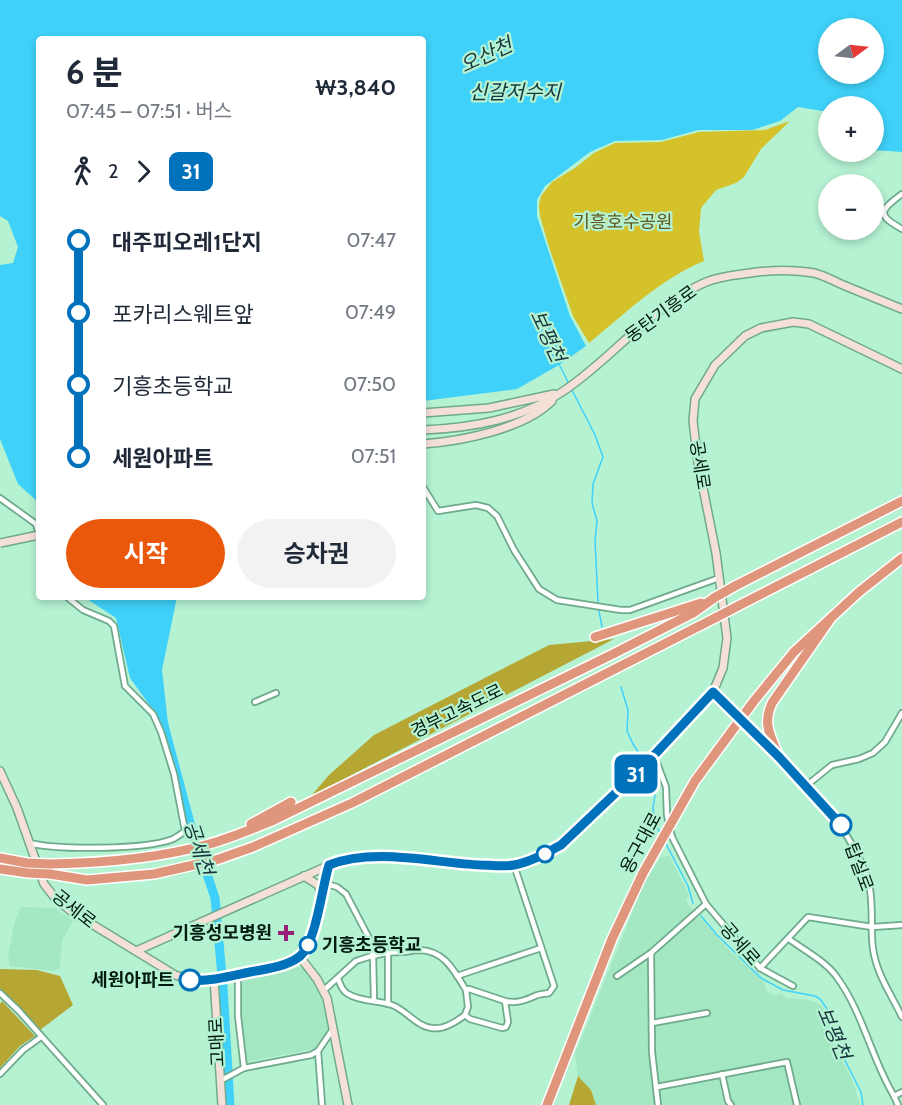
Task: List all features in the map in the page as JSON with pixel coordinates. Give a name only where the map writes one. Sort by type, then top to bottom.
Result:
[{"type":"highway","name":"경부고속도로","points":[[0,869],[50,869],[184,851],[223,840],[274,820],[615,653],[693,613],[735,586],[902,501]]},
{"type":"highway","name":"경부고속도로","points":[[50,869],[87,880],[154,874],[216,860],[253,847],[352,803],[677,639],[902,522]]},
{"type":"highway","name":"용구대로","points":[[547,1105],[612,939],[643,873],[700,774],[754,700],[794,652],[873,580],[902,558]]},
{"type":"highway","points":[[595,634],[610,633],[710,600]]},
{"type":"highway","points":[[779,757],[767,728],[767,714],[772,703],[831,618]]},
{"type":"highway","points":[[223,840],[291,802]]},
{"type":"highway","name":"경부고속도로","points":[[0,858],[27,868]]},
{"type":"street","points":[[902,194],[885,210],[884,216],[885,219],[902,229]]},
{"type":"street","name":"동탄기흥로","points":[[562,392],[599,364],[652,316],[706,282],[727,276],[772,270],[815,273],[902,309]]},
{"type":"street","name":"공세로","points":[[793,987],[760,968],[706,904],[672,837],[667,815],[667,792],[653,757],[713,692],[723,668],[726,638],[716,553],[698,463],[693,421],[695,399],[715,365],[745,336],[761,328],[793,322],[809,324],[902,369]]},
{"type":"street","points":[[426,413],[489,408],[562,392]]},
{"type":"street","points":[[426,430],[460,428],[513,416],[562,392]]},
{"type":"street","points":[[426,444],[446,442],[507,426],[542,411],[562,392]]},
{"type":"street","points":[[426,492],[438,511],[476,506],[488,508],[497,516],[514,550],[539,589],[558,600],[630,610],[719,578]]},
{"type":"street","points":[[0,498],[36,524]]},
{"type":"street","points":[[0,543],[36,537]]},
{"type":"street","points":[[29,843],[65,847],[123,846],[173,839],[185,831],[174,774],[161,732],[153,714],[125,686],[114,626],[109,621],[83,610],[71,600]]},
{"type":"street","name":"탑실로","points":[[713,692],[806,786],[841,826],[857,853],[869,886],[873,947],[877,968],[902,1017]]},
{"type":"street","points":[[255,702],[276,693]]},
{"type":"street","points":[[806,786],[832,765],[859,759],[873,753],[885,742],[902,713]]},
{"type":"street","points":[[136,951],[341,860],[388,856],[456,863],[514,865],[537,858],[561,845],[653,757]]},
{"type":"street","name":"공세로","points":[[0,771],[17,808],[44,884],[55,898],[72,912],[175,975],[192,980],[235,975]]},
{"type":"street","points":[[244,1068],[235,975],[280,966],[300,957],[309,944],[329,865]]},
{"type":"street","points":[[466,990],[469,989],[509,1003],[529,1000],[537,994],[553,990],[514,865]]},
{"type":"street","points":[[304,876],[318,885],[321,894]]},
{"type":"street","points":[[323,883],[337,887],[346,894],[369,938],[373,956],[374,1001]]},
{"type":"street","points":[[617,976],[651,953],[706,904]]},
{"type":"street","points":[[760,968],[808,917],[872,927],[902,925]]},
{"type":"street","points":[[789,939],[836,976],[855,1009],[886,1084],[898,1105]]},
{"type":"street","points":[[458,976],[541,948]]},
{"type":"street","points":[[323,992],[356,962],[388,953],[433,951],[447,961],[458,976],[466,990],[468,1007],[465,1015],[456,1022],[434,1029],[427,1027],[393,1005],[349,995],[344,992],[338,979]]},
{"type":"street","points":[[388,953],[388,1004]]},
{"type":"street","points":[[651,953],[652,1052],[658,1105]]},
{"type":"street","points":[[300,957],[323,992],[330,1009],[348,1105]]},
{"type":"street","name":"고매로","points":[[214,978],[222,1105]]},
{"type":"street","points":[[0,993],[103,1105]]},
{"type":"street","points":[[465,1015],[497,1027],[506,1027],[508,1022],[506,1001]]},
{"type":"street","points":[[652,1023],[707,1013]]},
{"type":"street","points":[[219,1081],[244,1068],[311,1055],[318,1051],[333,1029]]},
{"type":"street","points":[[0,1074],[23,1050],[41,1037]]},
{"type":"street","points":[[318,1051],[322,1105]]},
{"type":"street","points":[[657,1087],[786,1062],[797,1105]]},
{"type":"street","points":[[722,1074],[731,1105]]},
{"type":"street","points":[[894,1096],[902,1092]]},
{"type":"shaded area","points":[[614,639],[311,796],[329,775],[374,735],[549,645]]},
{"type":"shaded area","points":[[669,856],[686,888],[689,896],[686,900],[689,906],[727,948],[764,982],[766,991],[774,995],[781,994],[786,998],[809,1000],[821,1005],[825,1012],[828,1034],[853,1082],[860,1105],[596,1105],[591,1090],[578,1076],[575,1054],[643,886],[660,858]]},
{"type":"shaded area","points":[[21,907],[55,908],[73,921],[62,940],[60,968],[53,971],[10,966],[8,955],[15,921]]},
{"type":"shaded area","name":"기흥초등학교","points":[[298,967],[305,969],[320,994],[329,1028],[322,1042],[314,1049],[246,1062],[240,986],[243,979]]},
{"type":"shaded area","points":[[0,969],[37,970],[60,976],[73,1005],[40,1030],[0,988]]},
{"type":"shaded area","points":[[2,1001],[35,1036],[20,1046],[0,1068],[0,1004]]},
{"type":"shaded area","points":[[578,1076],[591,1090],[596,1105],[569,1105]]},
{"type":"green space","name":"기흥호수공원","points":[[790,121],[761,149],[744,177],[736,183],[716,190],[701,208],[699,232],[704,261],[658,287],[589,343],[573,316],[540,216],[541,196],[552,182],[594,153],[615,143],[661,142],[699,132],[765,130]]},
{"type":"water","name":"신갈저수지","points":[[0,0],[902,0],[902,152],[884,151],[884,96],[818,96],[818,110],[798,107],[780,121],[752,130],[698,130],[662,140],[615,141],[590,152],[545,186],[537,200],[537,216],[570,316],[586,346],[559,365],[517,389],[426,401],[426,36],[36,36],[36,500],[18,484],[0,439],[0,265],[13,263],[18,247],[8,221],[0,216]]},
{"type":"water","points":[[89,600],[176,600],[162,670],[169,732],[130,678],[116,618]]},
{"type":"waterway","name":"보평천","points":[[559,364],[569,384]]},
{"type":"waterway","name":"보평천","points":[[571,388],[595,435],[603,457],[593,484],[592,503],[597,521],[595,541],[598,602]]},
{"type":"waterway","name":"보평천","points":[[599,611],[602,627]]},
{"type":"waterway","name":"보평천","points":[[621,687],[628,710],[627,731],[645,762]]},
{"type":"waterway","name":"공세천","points":[[161,714],[190,823],[215,898],[230,1105]]},
{"type":"waterway","name":"보평천","points":[[648,765],[657,782],[653,808],[655,823],[661,835]]},
{"type":"waterway","name":"보평천","points":[[665,842],[688,886],[693,903]]},
{"type":"waterway","name":"보평천","points":[[701,916],[761,978],[783,990],[820,999],[827,1009],[830,1031],[861,1092],[863,1105]]},
{"type":"bus line","name":"31","points":[[190,980],[238,975],[280,966],[300,957],[309,944],[313,932],[329,865],[341,860],[388,856],[508,866],[537,858],[549,852],[561,845],[644,766],[713,692],[779,757],[841,825]]},
{"type":"place","name":"기흥성모병원","points":[[286,933]]},
{"type":"place","name":"기흥초등학교","points":[[308,945]]},
{"type":"place","name":"세원아파트","points":[[190,980]]},
{"type":"water label","name":"오산천","points":[[486,55]]}]
